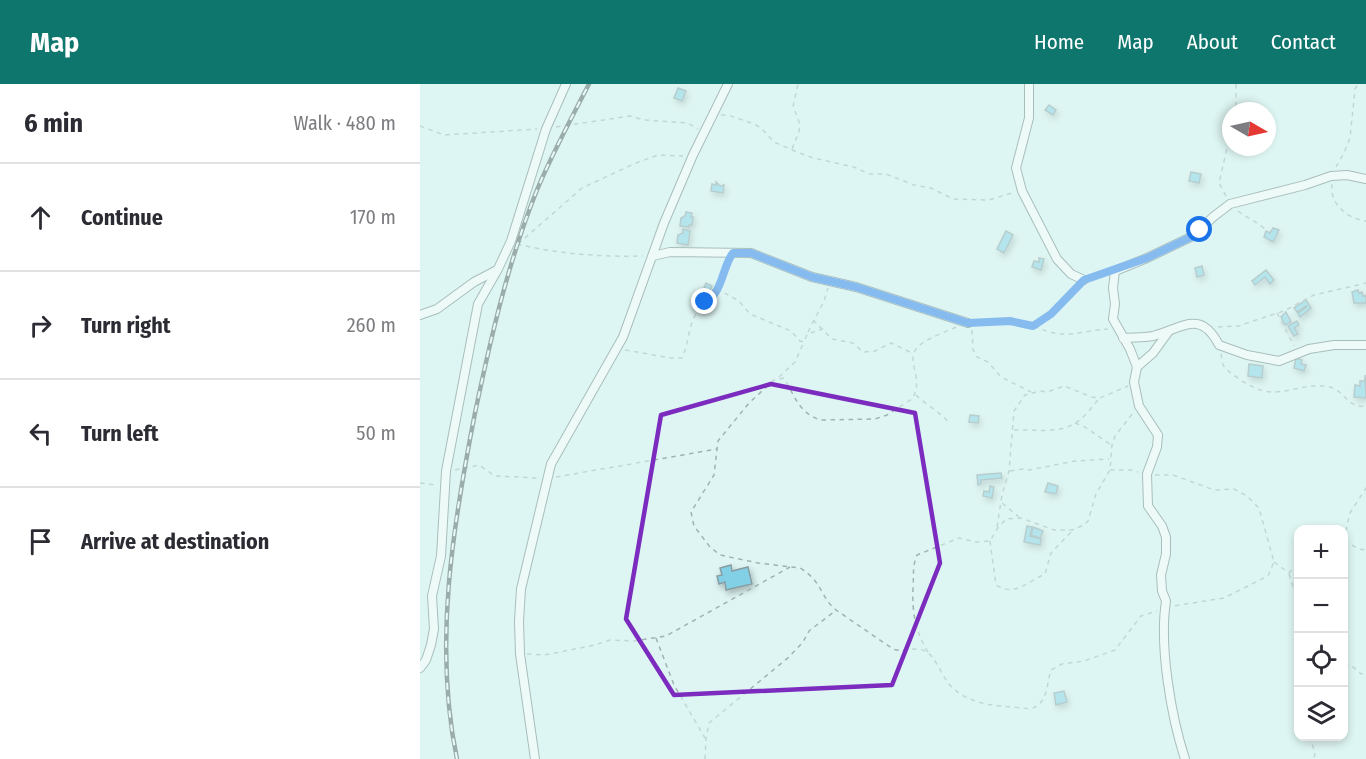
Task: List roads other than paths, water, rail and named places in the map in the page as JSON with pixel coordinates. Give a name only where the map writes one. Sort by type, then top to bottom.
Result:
[{"type":"street","points":[[420,668],[428,653],[434,629],[432,596],[441,556],[446,471],[478,304],[510,243],[546,129],[566,84]]},
{"type":"street","points":[[535,759],[520,654],[519,621],[521,589],[553,459],[616,349],[630,319],[664,223],[693,155],[728,84]]},
{"type":"street","points":[[1029,84],[1029,118],[1016,168],[1022,191],[1057,258],[1071,274],[1084,280]]},
{"type":"street","points":[[1185,759],[1166,666],[1166,601],[1162,591],[1161,575],[1166,554],[1166,537],[1162,526],[1148,506],[1147,474],[1157,447],[1158,435],[1139,406],[1134,382],[1137,367],[1113,319],[1115,271],[1193,236],[1230,204],[1333,176],[1347,175],[1366,179]]},
{"type":"street","points":[[653,255],[670,252],[751,253],[796,272],[856,287],[968,323]]},
{"type":"street","points":[[420,315],[437,309],[474,282],[498,269]]},
{"type":"street","points":[[1121,334],[1153,336],[1181,324],[1192,324],[1208,328],[1215,334],[1219,345],[1247,355],[1279,360],[1296,353],[1334,345],[1366,345]]},
{"type":"street","points":[[1137,367],[1153,353],[1170,329]]},
{"type":"railway","points":[[457,759],[450,716],[446,629],[453,542],[475,413],[487,356],[517,245],[549,163],[589,84]]}]
